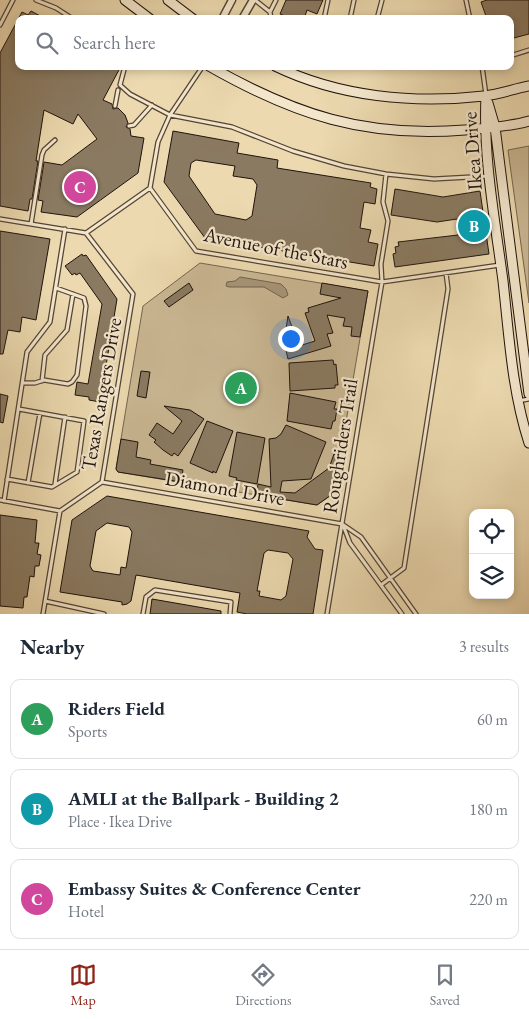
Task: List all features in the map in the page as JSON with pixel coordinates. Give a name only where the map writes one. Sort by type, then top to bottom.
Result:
[{"type":"street","points":[[125,0],[145,15]]},
{"type":"street","points":[[168,0],[188,15]]},
{"type":"street","points":[[224,15],[232,0]]},
{"type":"street","points":[[245,15],[254,0]]},
{"type":"street","points":[[217,70],[276,101],[322,118],[359,127],[399,132],[442,132],[529,122]]},
{"type":"street","points":[[285,70],[335,87],[385,97],[427,100],[486,96],[529,86]]},
{"type":"street","name":"Ikea Drive","points":[[486,96],[484,128],[517,396],[529,443]]},
{"type":"street","name":"Ikea Drive","points":[[486,96],[495,127],[514,264],[529,394]]},
{"type":"street","points":[[501,265],[514,264]]},
{"type":"lane","points":[[0,25],[13,0]]},
{"type":"lane","points":[[36,0],[56,8],[67,15]]},
{"type":"lane","points":[[254,0],[270,12]]},
{"type":"lane","points":[[270,15],[276,0]]},
{"type":"lane","points":[[325,15],[328,0]]},
{"type":"lane","points":[[351,15],[354,0]]},
{"type":"lane","points":[[378,15],[382,0]]},
{"type":"lane","points":[[466,0],[469,15]]},
{"type":"lane","points":[[514,55],[529,50]]},
{"type":"lane","points":[[124,70],[120,85],[130,94],[170,115],[232,127],[292,151],[344,166],[386,174],[434,180],[490,176]]},
{"type":"lane","points":[[0,219],[86,232],[150,188],[158,142],[170,115],[199,70]]},
{"type":"lane","points":[[483,70],[486,96]]},
{"type":"lane","points":[[115,106],[118,90]]},
{"type":"lane","points":[[129,126],[134,126],[152,105]]},
{"type":"lane","points":[[31,224],[42,155],[49,144],[55,140]]},
{"type":"lane","name":"Roughriders Trail","points":[[327,614],[382,282],[381,264],[388,221],[383,202],[386,174]]},
{"type":"lane","name":"Avenue of the Stars","points":[[150,188],[196,251],[382,282],[501,265]]},
{"type":"lane","points":[[43,614],[60,511],[2,501],[8,479],[27,352],[50,322],[65,229]]},
{"type":"lane","name":"Texas Rangers Drive","points":[[60,511],[102,482],[133,294],[86,232]]},
{"type":"lane","points":[[381,585],[404,568],[448,288],[446,273]]},
{"type":"lane","points":[[23,383],[42,381],[68,384],[77,375],[86,306],[84,298],[55,288]]},
{"type":"lane","points":[[42,381],[45,354],[67,330],[73,294]]},
{"type":"lane","points":[[517,396],[529,389]]},
{"type":"lane","points":[[517,396],[529,399]]},
{"type":"lane","points":[[8,479],[52,486],[77,472],[84,421],[19,409]]},
{"type":"lane","points":[[28,483],[40,413]]},
{"type":"lane","points":[[55,485],[65,417]]},
{"type":"lane","name":"Diamond Drive","points":[[102,482],[342,524]]},
{"type":"lane","points":[[342,524],[361,537],[416,614]]},
{"type":"lane","points":[[342,524],[350,542],[402,614]]},
{"type":"lane","points":[[142,614],[146,597],[155,590],[231,602],[230,614]]},
{"type":"lane","points":[[45,601],[104,614]]},
{"type":"shaded area","points":[[529,146],[529,303],[508,150]]},
{"type":"shaded area","points":[[200,263],[368,291],[334,493],[317,505],[118,472],[116,469],[143,306]]},
{"type":"shaded area","points":[[240,277],[281,284],[286,289],[288,295],[283,298],[264,287],[226,286],[227,282],[235,281]]},
{"type":"building","points":[[286,0],[323,0],[317,14],[307,10],[305,15],[280,14]]},
{"type":"building","points":[[487,0],[529,0],[529,34],[514,38],[514,15],[486,15],[481,2]]},
{"type":"building","points":[[31,11],[38,15],[28,15]]},
{"type":"building","points":[[15,25],[15,70],[119,70],[103,100],[112,104],[113,109],[118,108],[125,115],[128,123],[126,127],[130,129],[131,136],[144,138],[138,173],[77,217],[41,212],[43,201],[38,200],[44,162],[62,165],[97,139],[78,114],[73,124],[44,110],[32,199],[30,199],[28,211],[0,206],[0,53]]},
{"type":"building","points":[[173,131],[239,143],[237,153],[278,160],[277,168],[371,183],[370,187],[377,189],[375,204],[364,202],[360,228],[371,230],[368,242],[378,244],[374,266],[205,238],[164,182]],"holes":[[[196,160],[235,166],[233,176],[253,179],[257,185],[252,216],[246,220],[215,214],[189,176],[191,163]]]},
{"type":"building","points":[[395,189],[443,197],[480,191],[489,254],[395,267],[393,254],[396,253],[395,247],[399,246],[398,242],[458,235],[462,229],[461,223],[457,219],[437,222],[391,215]]},
{"type":"building","points":[[0,231],[50,239],[36,320],[22,317],[20,332],[8,330],[3,354],[0,354]]},
{"type":"building","points":[[82,254],[83,256],[86,255],[117,299],[100,402],[89,400],[89,397],[75,395],[77,382],[88,384],[102,304],[80,273],[72,275],[65,266]]},
{"type":"building","points":[[189,283],[193,290],[169,307],[164,301]]},
{"type":"building","points":[[322,283],[368,291],[360,337],[351,336],[352,327],[343,326],[345,318],[327,315],[333,333],[327,334],[331,346],[288,359],[284,342],[288,316],[299,346],[315,341],[305,313],[309,312],[308,308],[341,298],[320,294]]},
{"type":"building","points":[[333,360],[334,365],[336,364],[338,385],[335,385],[335,388],[290,391],[289,363]]},
{"type":"building","points":[[141,371],[150,372],[146,398],[137,396]]},
{"type":"building","points":[[290,393],[336,402],[334,409],[337,409],[335,421],[333,421],[331,429],[287,421]]},
{"type":"building","points":[[0,394],[8,396],[3,423],[0,422]]},
{"type":"building","points":[[164,406],[190,410],[204,419],[178,456],[174,453],[172,456],[163,450],[154,442],[156,440],[149,435],[157,423],[173,434],[182,421]]},
{"type":"building","points":[[207,421],[233,431],[216,473],[190,463]]},
{"type":"building","points":[[286,425],[326,442],[311,479],[282,481],[280,492],[295,493],[329,468],[334,454],[340,455],[334,493],[317,505],[257,495],[258,484],[271,487],[269,439],[276,438],[281,434]]},
{"type":"building","points":[[237,432],[265,438],[257,484],[236,480],[237,478],[229,476]]},
{"type":"building","points":[[121,439],[138,442],[136,457],[151,460],[150,464],[183,470],[181,482],[118,472],[116,469]]},
{"type":"building","points":[[107,496],[309,531],[307,537],[315,549],[323,550],[313,614],[247,614],[237,612],[240,593],[136,575],[131,601],[127,604],[122,605],[122,602],[60,592],[72,520]],"holes":[[[107,523],[129,527],[132,532],[126,568],[121,567],[120,575],[93,571],[90,566],[96,531]],[[268,550],[288,553],[293,559],[286,596],[281,600],[259,596],[260,591],[257,591],[264,553]]]},
{"type":"building","points":[[0,515],[37,520],[35,543],[39,543],[37,554],[41,555],[39,566],[35,566],[34,577],[30,576],[27,597],[24,597],[23,608],[0,606]]},
{"type":"building","points":[[152,599],[221,611],[221,614],[150,614]]},
{"type":"place","name":"Embassy Suites & Conference Center","points":[[80,187]]},
{"type":"place","name":"AMLI at the Ballpark - Building 2","points":[[474,226]]},
{"type":"place","name":"Riders Field","points":[[241,388]]}]
